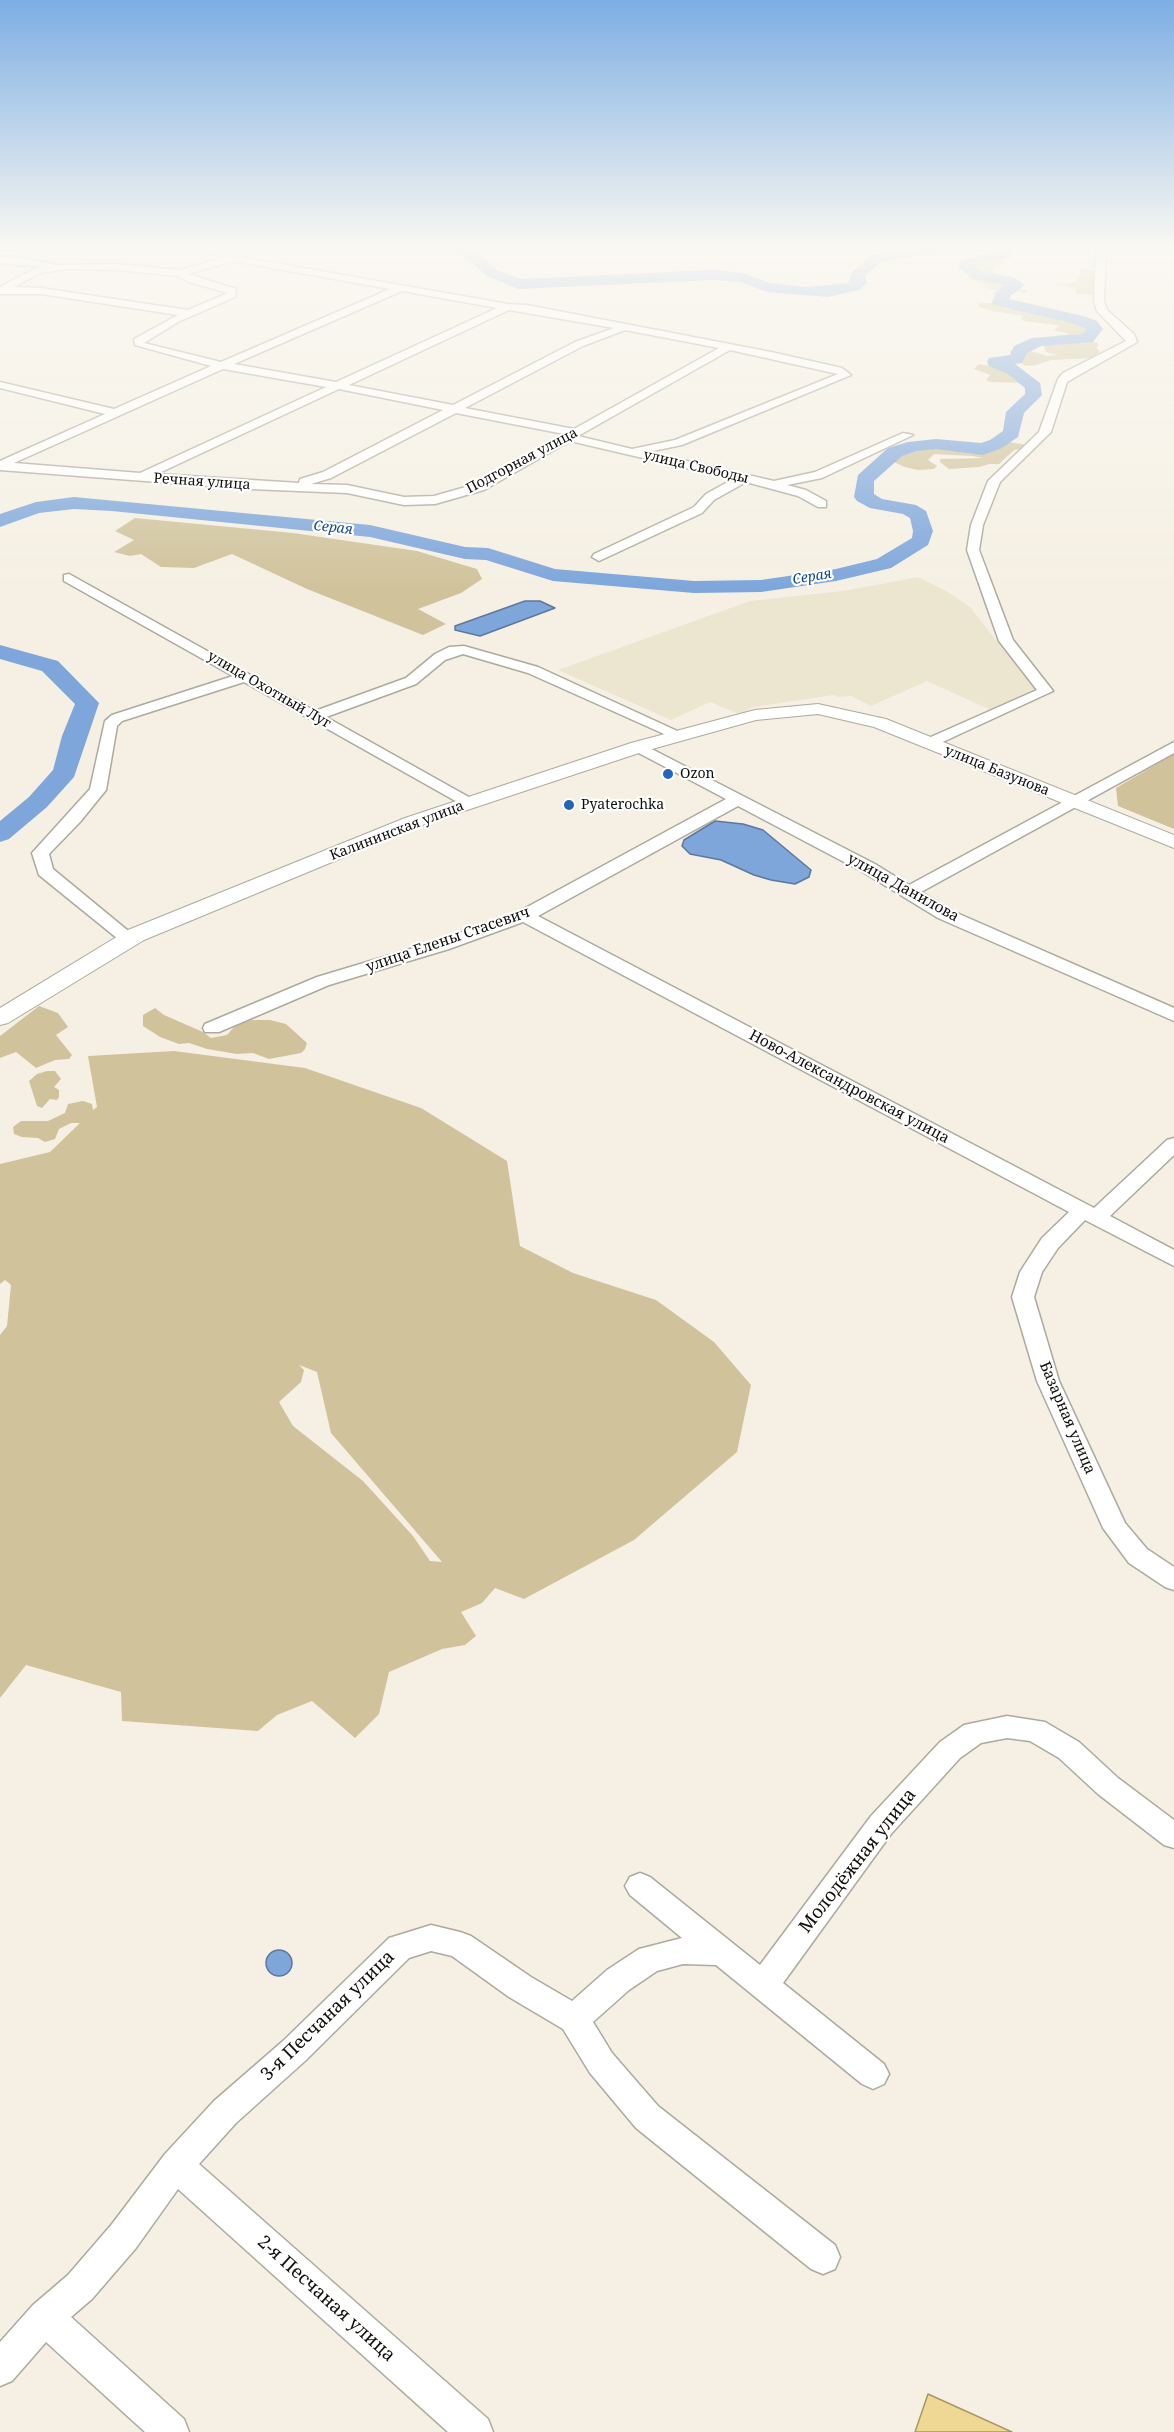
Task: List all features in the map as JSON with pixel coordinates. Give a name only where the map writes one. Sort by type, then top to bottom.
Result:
[{"type":"street","name":"улица Свободы","points":[[206,361],[456,409],[572,435],[632,452],[802,493],[822,504]]},
{"type":"street","points":[[0,466],[234,361]]},
{"type":"street","points":[[141,477],[300,405],[333,386],[387,361]]},
{"type":"street","points":[[284,486],[327,476],[548,361]]},
{"type":"street","name":"Подгорная улица","points":[[404,501],[435,500],[465,493],[702,361]]},
{"type":"street","points":[[632,452],[678,442],[846,375],[838,370],[803,361]]},
{"type":"street","points":[[929,743],[1046,691],[1006,641],[973,550],[977,525],[994,481],[1002,471],[1040,440],[1045,432],[1062,381],[1067,375],[1094,361]]},
{"type":"street","points":[[0,385],[116,413]]},
{"type":"street","points":[[769,484],[818,475],[907,435]]},
{"type":"street","points":[[0,452],[18,457]]},
{"type":"street","name":"Речная улица","points":[[0,466],[347,489],[404,501]]},
{"type":"street","points":[[599,557],[698,510],[710,497],[744,478]]},
{"type":"street","name":"улица Охотный Луг","points":[[69,578],[468,803]]},
{"type":"street","points":[[315,716],[411,681],[440,657],[454,650],[464,650],[533,670],[678,735]]},
{"type":"street","points":[[129,939],[45,872],[40,861],[40,853],[74,819],[98,790],[107,732],[110,724],[117,718],[246,677]]},
{"type":"street","name":"улица Базунова","points":[[818,710],[880,723],[1174,842]]},
{"type":"street","name":"Калининская улица","points":[[0,1018],[129,939],[412,822],[678,735],[755,715],[818,710]]},
{"type":"street","name":"улица Данилова","points":[[638,747],[869,868],[944,914],[1174,1015]]},
{"type":"street","points":[[909,892],[1174,747]]},
{"type":"street","name":"улица Елены Стасевич","points":[[212,1028],[323,981],[443,945],[524,916],[738,799]]},
{"type":"street","name":"Ново-Александровская улица","points":[[524,916],[564,934],[1174,1259]]},
{"type":"street","name":"Базарная улица","points":[[1174,1144],[1050,1243],[1031,1272],[1023,1297],[1048,1381],[1115,1528],[1138,1556],[1174,1580]]},
{"type":"street","name":"Молодёжная улица","points":[[762,1987],[881,1825],[950,1750],[974,1733],[1007,1727],[1035,1731],[1069,1750],[1108,1786],[1174,1836]]},
{"type":"street","points":[[640,1886],[762,1987],[873,2074]]},
{"type":"street","name":"3-я Песчаная улица","points":[[0,2369],[45,2317],[80,2287],[124,2236],[176,2165],[225,2112],[294,2052],[400,1947],[431,1938],[459,1945],[520,1987],[574,2019],[601,2063],[648,2117],[823,2258]]},
{"type":"street","points":[[574,2019],[618,1980],[650,1959],[683,1951],[720,1952]]},
{"type":"street","name":"2-я Песчаная улица","points":[[176,2165],[475,2432]]},
{"type":"street","points":[[45,2317],[171,2432]]},
{"type":"shaded area","points":[[1020,361],[1047,361],[1036,365],[1025,366]]},
{"type":"shaded area","points":[[979,364],[1012,370],[1025,383],[990,382],[986,380],[990,375],[974,369]]},
{"type":"shaded area","points":[[1002,441],[1028,445],[1014,450],[999,464],[979,467],[949,469],[940,462],[940,459],[983,458],[972,456],[934,454],[928,460],[937,466],[934,469],[918,470],[887,459],[888,455],[899,450],[915,451],[908,449],[907,446],[911,445],[942,446],[964,443],[988,445],[1002,444]]},
{"type":"shaded area","points":[[135,518],[293,533],[417,551],[477,569],[482,579],[461,593],[418,609],[446,624],[423,635],[307,589],[232,554],[194,568],[161,567],[141,554],[130,556],[114,552],[134,540],[115,531]]},
{"type":"shaded area","points":[[918,577],[948,592],[970,607],[1036,691],[991,710],[927,681],[871,706],[851,696],[834,695],[754,707],[739,714],[710,702],[671,720],[558,670],[750,601],[843,591]]},
{"type":"shaded area","points":[[1174,754],[1174,829],[1118,806],[1116,788]]},
{"type":"shaded area","points":[[39,1006],[58,1013],[68,1027],[56,1035],[72,1055],[69,1059],[55,1060],[36,1068],[16,1052],[0,1058],[0,1036]]},
{"type":"shaded area","points":[[155,1008],[164,1015],[203,1032],[211,1038],[227,1035],[235,1026],[251,1020],[270,1020],[286,1024],[307,1043],[301,1053],[269,1059],[253,1053],[237,1054],[207,1049],[189,1043],[179,1044],[160,1037],[143,1026],[143,1015]]},
{"type":"shaded area","points":[[174,1051],[305,1068],[421,1108],[507,1161],[520,1246],[573,1273],[656,1300],[714,1342],[751,1385],[737,1452],[634,1540],[524,1599],[495,1588],[482,1603],[461,1612],[476,1636],[465,1645],[442,1649],[389,1672],[379,1714],[355,1738],[312,1701],[277,1715],[258,1731],[122,1721],[121,1692],[26,1665],[0,1698],[0,1335],[7,1326],[11,1285],[5,1280],[0,1284],[0,1164],[50,1152],[80,1123],[71,1123],[59,1129],[55,1139],[45,1142],[38,1138],[14,1134],[13,1127],[21,1121],[48,1121],[65,1113],[68,1104],[83,1101],[92,1104],[93,1110],[97,1107],[88,1056]],"holes":[[[299,1365],[317,1372],[331,1433],[442,1562],[430,1561],[413,1536],[363,1481],[293,1426],[279,1402],[301,1382],[304,1370]]]},
{"type":"shaded area","points":[[55,1071],[61,1079],[54,1087],[59,1090],[59,1097],[57,1100],[50,1099],[42,1108],[37,1106],[29,1081],[37,1074]]},
{"type":"water","points":[[525,601],[540,601],[555,608],[480,636],[455,630],[455,626]]},
{"type":"water","points":[[715,821],[743,824],[763,830],[811,870],[809,877],[795,884],[771,880],[721,860],[690,854],[682,846],[684,840]]},
{"type":"water","points":[[279,1950],[288,1954],[292,1963],[288,1972],[279,1976],[270,1972],[266,1963],[270,1954]]},
{"type":"building","points":[[928,2394],[1012,2432],[915,2432]]},
{"type":"waterway","name":"Серая","points":[[0,521],[36,508],[74,503],[112,505],[370,531],[465,553],[488,554],[553,575],[694,587],[761,586],[836,575],[884,564],[921,541],[923,531],[919,515],[909,509],[877,504],[864,497],[865,479],[895,452],[914,446],[936,444],[983,449],[996,444],[1012,433],[1015,412],[1033,395],[1034,387],[1014,370],[995,362],[999,361]]},
{"type":"waterway","name":"Серая","points":[[0,652],[50,666],[87,703],[74,736],[65,772],[38,802],[0,834]]},
{"type":"place","name":"Ozon","points":[[668,774]]},
{"type":"place","name":"Pyaterochka","points":[[569,805]]}]
